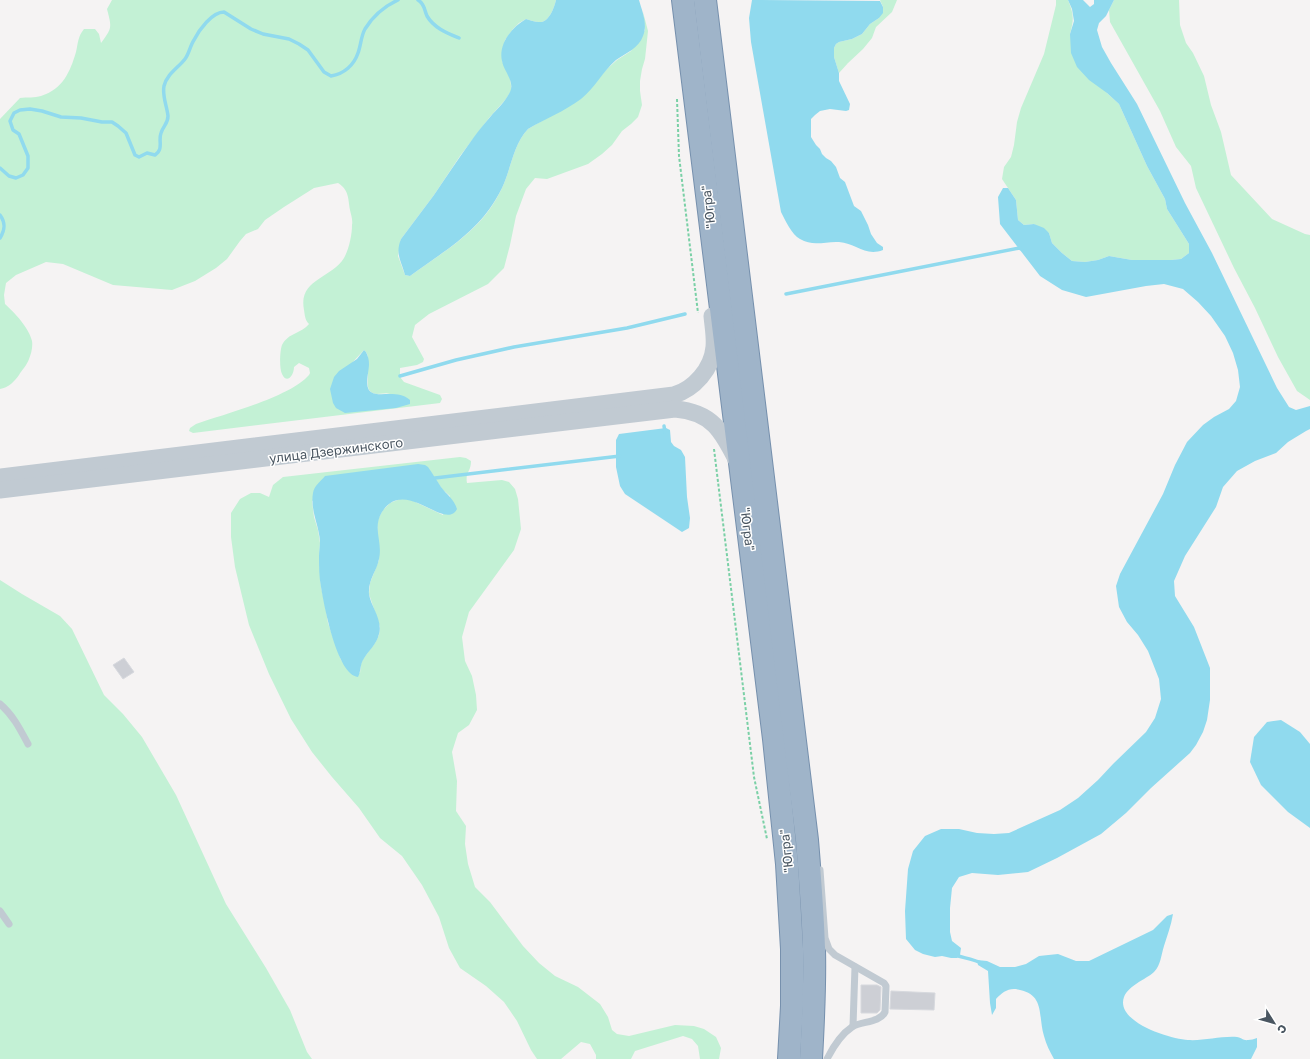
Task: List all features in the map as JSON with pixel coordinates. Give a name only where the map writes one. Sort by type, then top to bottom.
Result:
[{"type":"highway","name":"\"Югра\"","points":[[683,0],[774,739],[788,878],[792,950],[792,1006],[789,1059]]},
{"type":"highway","name":"\"Югра\"","points":[[705,0],[807,840],[812,896],[814,950],[812,1059]]},
{"type":"street","points":[[686,24],[696,192],[714,334],[712,356]]},
{"type":"street","points":[[722,322],[712,356],[705,371],[693,385],[681,393],[671,403],[684,410],[700,415],[714,424],[719,430],[771,796],[788,878]]},
{"type":"street","name":"улица Дзержинского","points":[[0,477],[671,403]]},
{"type":"street","name":"улица Дзержинского","points":[[0,490],[671,403]]},
{"type":"street","points":[[720,442],[740,467]]},
{"type":"lane","points":[[758,446],[779,548]]},
{"type":"lane","points":[[0,704],[6,709],[17,724],[28,744]]},
{"type":"lane","points":[[819,859],[827,944],[835,954],[884,983],[886,986],[885,1012],[883,1016],[853,1026],[840,1036],[827,1059]]},
{"type":"lane","points":[[0,911],[9,924]]},
{"type":"lane","points":[[853,1026],[855,967]]},
{"type":"path","points":[[677,95],[679,156],[698,315]]},
{"type":"path","points":[[720,442],[754,777],[769,846]]},
{"type":"green space","points":[[112,0],[556,0],[554,7],[546,20],[539,22],[526,19],[513,29],[505,40],[502,61],[510,78],[511,91],[460,156],[434,195],[401,239],[398,256],[405,275],[410,276],[450,248],[474,228],[484,216],[494,203],[502,188],[519,142],[528,129],[581,98],[607,69],[631,51],[645,30],[643,12],[648,31],[645,59],[640,81],[642,105],[638,117],[622,131],[612,145],[588,164],[547,179],[535,178],[526,189],[516,216],[504,268],[488,284],[429,314],[415,325],[412,337],[424,359],[423,362],[417,365],[400,368],[400,377],[404,382],[440,395],[442,399],[440,403],[193,433],[189,431],[190,428],[196,424],[273,398],[300,383],[309,375],[309,368],[299,363],[294,367],[290,378],[286,379],[284,377],[280,368],[281,347],[291,335],[309,324],[306,319],[303,300],[306,292],[311,285],[338,265],[346,254],[351,237],[352,223],[348,198],[344,188],[338,183],[314,188],[265,220],[258,229],[246,234],[227,259],[216,268],[195,281],[172,290],[113,285],[63,264],[46,262],[16,275],[6,283],[4,295],[5,304],[25,326],[32,341],[32,348],[26,365],[17,377],[8,386],[0,389],[0,119],[20,98],[41,96],[49,93],[60,84],[68,73],[76,52],[79,37],[84,29],[95,29],[99,34],[101,43],[110,28],[110,20],[107,9]],"holes":[[[364,350],[368,357],[369,389],[371,392],[377,394],[390,393],[336,408],[351,364]]]},
{"type":"green space","points":[[880,0],[897,0],[892,12],[876,27],[872,38],[839,73],[834,57],[834,48],[836,44],[862,34],[870,24],[879,18],[883,7]]},
{"type":"green space","points":[[1056,0],[1068,0],[1073,17],[1070,34],[1107,93],[1119,104],[1147,166],[1165,199],[1167,209],[1189,244],[1189,253],[1181,259],[1132,260],[1109,256],[1098,260],[1085,262],[1072,261],[1052,243],[1049,233],[1034,224],[1024,225],[1018,220],[1016,200],[1002,179],[1004,167],[1011,157],[1021,108],[1044,54]]},
{"type":"green space","points":[[1114,0],[1179,0],[1180,25],[1186,43],[1193,53],[1204,76],[1211,105],[1221,132],[1231,175],[1272,219],[1310,235],[1310,400],[1297,391],[1278,357],[1196,188],[1191,166],[1176,147],[1160,111],[1110,22],[1109,10]]},
{"type":"green space","points":[[460,457],[471,461],[467,476],[467,483],[502,480],[509,482],[515,489],[518,499],[521,529],[514,550],[469,612],[462,637],[465,661],[472,676],[476,695],[477,710],[469,725],[458,733],[452,752],[457,781],[456,811],[466,826],[465,844],[468,864],[475,887],[490,902],[523,946],[539,963],[555,976],[578,987],[600,1004],[608,1017],[612,1030],[617,1034],[629,1036],[675,1025],[694,1026],[704,1029],[716,1037],[721,1048],[719,1059],[700,1059],[698,1046],[692,1039],[683,1036],[635,1051],[631,1059],[596,1059],[596,1055],[590,1044],[581,1042],[561,1059],[537,1059],[517,1021],[504,1002],[486,986],[460,968],[449,948],[439,917],[422,885],[402,856],[380,838],[359,808],[312,752],[291,719],[269,674],[249,625],[235,567],[231,537],[231,513],[240,499],[251,493],[260,493],[269,497],[273,485],[283,477]],"holes":[[[428,468],[442,489],[450,496],[443,515],[409,499],[400,499],[390,503],[383,510],[377,521],[379,560],[370,583],[369,594],[380,627],[379,635],[375,643],[363,659],[360,673],[341,660],[328,623],[321,587],[319,557],[320,543],[312,501]]]},
{"type":"green space","points":[[0,580],[60,616],[72,629],[104,695],[123,714],[142,737],[176,795],[226,904],[290,1010],[307,1052],[312,1059],[0,1059]]},
{"type":"water","points":[[556,0],[639,0],[645,22],[643,36],[635,47],[611,64],[586,95],[562,111],[528,129],[519,142],[502,188],[494,203],[484,216],[450,248],[410,276],[405,275],[399,253],[399,244],[401,239],[434,195],[476,134],[510,92],[511,84],[509,76],[503,65],[501,55],[504,42],[511,31],[526,19],[539,22],[546,20],[554,7]]},
{"type":"water","points":[[752,0],[880,1],[883,7],[883,13],[879,18],[870,24],[862,34],[852,39],[839,42],[834,48],[834,57],[839,73],[839,81],[850,104],[849,110],[830,109],[820,111],[811,119],[811,137],[822,154],[836,167],[840,178],[845,182],[854,206],[861,211],[871,234],[877,243],[883,247],[883,250],[871,252],[839,242],[810,243],[794,234],[781,212],[751,42],[749,18]]},
{"type":"water","points":[[1068,0],[1083,0],[1090,7],[1094,4],[1094,0],[1114,0],[1106,16],[1099,23],[1097,30],[1102,47],[1137,104],[1185,203],[1212,253],[1277,388],[1289,407],[1296,410],[1310,406],[1310,429],[1288,442],[1276,453],[1255,461],[1237,471],[1223,487],[1216,507],[1185,556],[1174,581],[1175,596],[1194,627],[1210,668],[1210,700],[1207,720],[1196,745],[1190,753],[1126,813],[1101,834],[1028,872],[998,875],[972,873],[959,877],[952,888],[950,932],[952,941],[961,948],[960,955],[957,958],[942,956],[935,957],[915,950],[906,939],[905,911],[908,869],[913,851],[925,836],[941,829],[959,829],[977,833],[994,834],[1009,833],[1060,810],[1078,798],[1098,780],[1146,732],[1155,718],[1161,699],[1159,679],[1148,651],[1138,635],[1127,622],[1119,607],[1116,586],[1120,574],[1163,494],[1175,465],[1187,442],[1203,425],[1229,409],[1236,401],[1240,387],[1238,370],[1233,353],[1225,336],[1211,316],[1183,289],[1164,284],[1086,297],[1062,290],[1040,276],[1000,224],[998,197],[1003,188],[1008,188],[1016,200],[1018,220],[1024,225],[1034,224],[1044,228],[1049,233],[1052,243],[1072,261],[1085,262],[1098,260],[1109,256],[1132,260],[1171,260],[1181,259],[1189,253],[1189,244],[1167,209],[1165,199],[1147,166],[1119,104],[1089,80],[1077,67],[1071,53],[1070,34],[1074,21],[1072,9]]},
{"type":"water","points":[[364,350],[369,361],[367,383],[369,390],[374,394],[400,395],[410,400],[410,404],[396,408],[345,413],[336,408],[333,403],[330,389],[334,377],[339,371],[357,359]]},
{"type":"water","points":[[666,428],[670,430],[671,442],[674,446],[681,450],[685,457],[687,497],[690,518],[689,528],[682,532],[625,494],[620,486],[616,467],[616,440],[619,434]]},
{"type":"water","points":[[418,464],[428,467],[441,487],[454,502],[457,509],[451,514],[443,514],[413,501],[402,500],[391,502],[382,512],[378,524],[380,547],[379,559],[371,579],[369,589],[370,599],[378,619],[380,629],[376,641],[362,662],[358,677],[351,673],[344,665],[328,623],[320,579],[320,541],[312,499],[314,490],[325,476]]},
{"type":"water","points":[[1281,720],[1300,732],[1310,744],[1310,828],[1288,812],[1261,785],[1250,762],[1254,737],[1267,722]]},
{"type":"water","points":[[1173,914],[1158,966],[1154,972],[1133,986],[1126,993],[1123,1006],[1128,1014],[1146,1028],[1157,1033],[1180,1039],[1194,1040],[1237,1037],[1251,1040],[1257,1038],[1257,1047],[1251,1059],[1054,1059],[1048,1048],[1042,1029],[1037,1002],[1028,993],[1016,989],[1004,992],[996,999],[996,1008],[992,1015],[988,971],[978,965],[977,960],[987,961],[1000,967],[1015,967],[1026,964],[1039,956],[1058,954],[1076,961],[1089,961],[1153,930],[1167,916]]},
{"type":"building","points":[[124,658],[134,672],[123,679],[113,665]]},
{"type":"building","points":[[861,985],[877,985],[881,987],[880,1010],[877,1013],[861,1013]]},
{"type":"building","points":[[891,991],[935,993],[934,1010],[890,1009]]},
{"type":"waterway","points":[[0,168],[9,176],[16,178],[23,175],[28,168],[28,156],[19,134],[13,130],[10,121],[14,113],[20,110],[30,109],[61,117],[112,122],[126,133],[135,155],[139,157],[147,153],[155,155],[158,153],[160,148],[160,136],[168,119],[164,94],[165,82],[186,57],[196,36],[203,27],[211,18],[219,13],[224,12],[251,29],[263,34],[289,39],[299,44],[308,50],[324,72],[331,76],[344,71],[351,65],[359,50],[368,24],[388,5],[398,0]]},
{"type":"waterway","points":[[418,0],[422,3],[427,16],[433,24],[441,30],[459,38]]},
{"type":"waterway","points":[[0,215],[4,226],[0,238]]},
{"type":"waterway","points":[[786,294],[1019,248],[1022,249]]},
{"type":"waterway","points":[[400,376],[456,360],[514,347],[627,328],[685,314]]},
{"type":"waterway","points":[[664,426],[665,432]]},
{"type":"waterway","points":[[435,478],[620,456]]},
{"type":"waterway","points":[[955,955],[981,963]]}]
